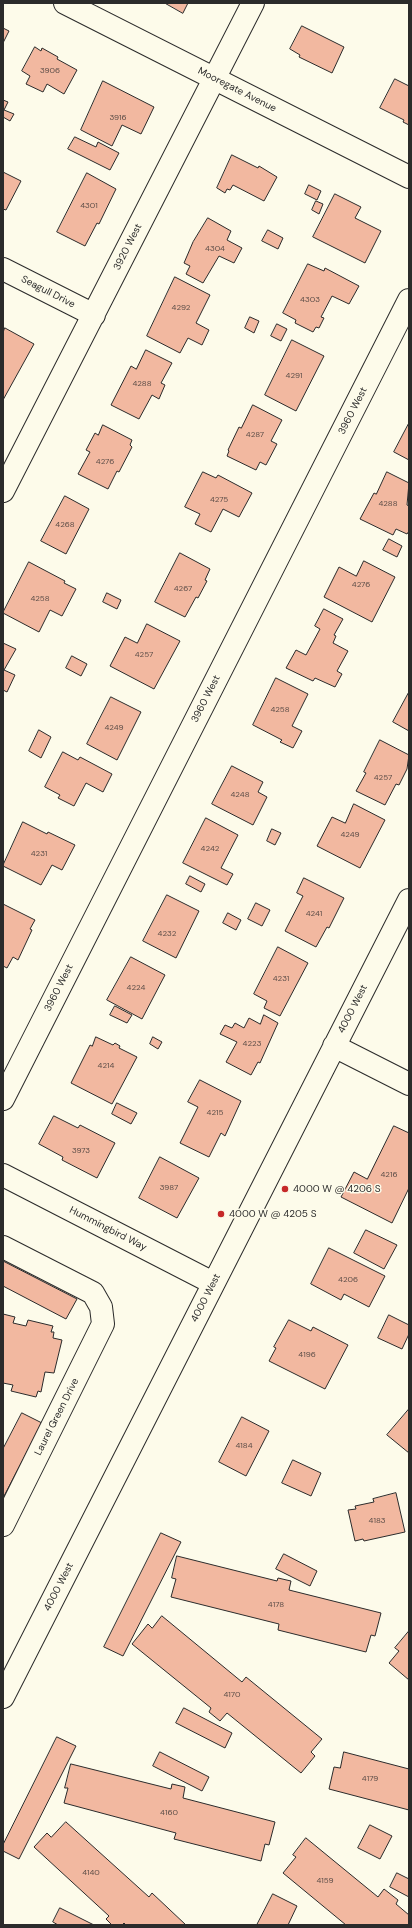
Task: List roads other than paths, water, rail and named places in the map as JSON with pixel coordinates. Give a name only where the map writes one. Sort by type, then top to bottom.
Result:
[{"type":"street","name":"Mooregate Avenue","points":[[65,3],[409,177]]},
{"type":"street","name":"3920 West","points":[[3,491],[253,3]]},
{"type":"street","name":"Seagull Drive","points":[[3,269],[94,315]]},
{"type":"street","name":"3960 West","points":[[3,1098],[409,300]]},
{"type":"street","name":"4000 West","points":[[3,1697],[11,1662],[213,1283],[409,900]]},
{"type":"street","points":[[334,1046],[409,1084]]},
{"type":"street","name":"Hummingbird Way","points":[[3,1175],[213,1283]]},
{"type":"street","name":"Laurel Green Drive","points":[[3,1247],[93,1293],[101,1307],[103,1324],[3,1525]]},
{"type":"place","name":"4000 W @ 4206 S","points":[[285,1189]]},
{"type":"place","name":"4000 W @ 4205 S","points":[[221,1214]]}]
